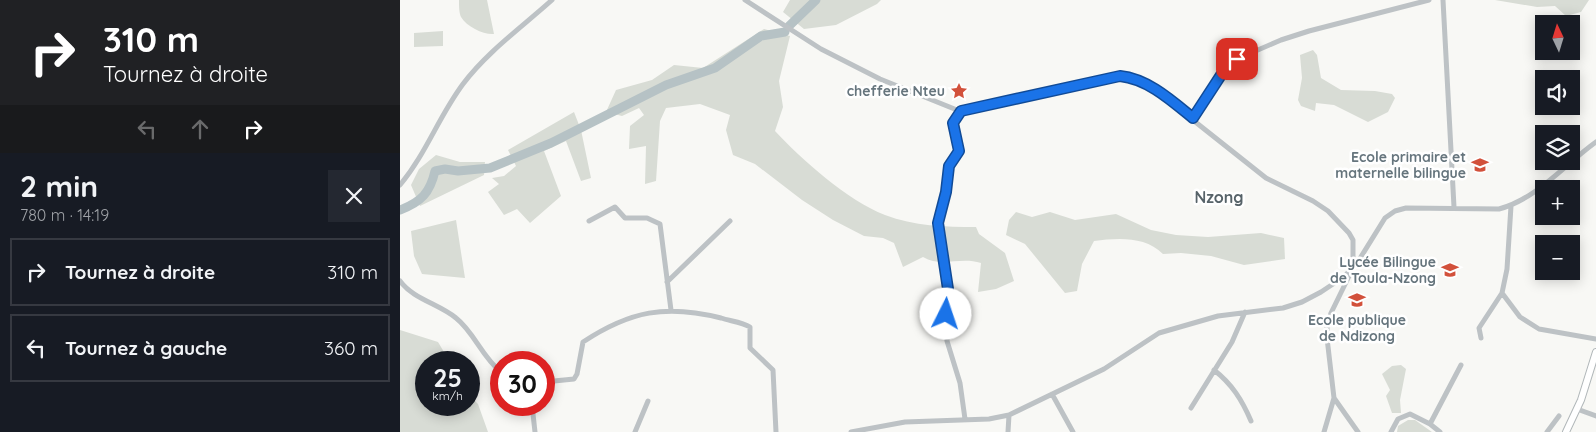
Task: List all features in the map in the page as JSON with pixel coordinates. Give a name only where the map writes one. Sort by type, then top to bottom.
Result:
[{"type":"main road","points":[[1566,432],[1577,409],[1596,352]]},
{"type":"street","points":[[400,186],[412,171],[466,80],[485,59],[552,0]]},
{"type":"street","points":[[745,0],[821,49],[929,101],[961,111],[1120,76],[1140,80],[1193,118],[1266,178],[1313,201],[1340,221],[1353,240],[1353,268],[1338,282],[1302,302],[1283,308],[1218,316],[1159,334],[1104,369],[1009,415],[905,422],[851,432]]},
{"type":"street","points":[[1193,118],[1223,72],[1237,59],[1300,34],[1429,0]]},
{"type":"street","points":[[1443,0],[1454,207]]},
{"type":"street","points":[[961,111],[953,123],[959,151],[949,166],[946,192],[938,223],[948,289],[947,341],[960,382],[966,419]]},
{"type":"street","points":[[1324,432],[1334,398],[1327,328],[1331,313],[1353,268],[1385,218],[1395,211],[1406,208],[1454,207],[1499,209],[1511,206],[1525,198],[1596,142]]},
{"type":"street","points":[[1480,338],[1479,328],[1502,293],[1507,269],[1511,206]]},
{"type":"street","points":[[589,221],[615,207],[625,218],[647,218],[660,224],[670,310]]},
{"type":"street","points":[[667,282],[730,221]]},
{"type":"street","points":[[400,281],[416,295],[457,318],[490,361]]},
{"type":"street","points":[[1502,293],[1520,317],[1539,329],[1596,340]]},
{"type":"street","points":[[555,381],[574,379],[577,374],[581,347],[589,338],[635,315],[670,310],[714,316],[750,327],[750,348],[774,370],[776,432]]},
{"type":"street","points":[[1191,408],[1232,342],[1245,312]]},
{"type":"street","points":[[1430,424],[1461,365]]},
{"type":"street","points":[[1214,370],[1232,386],[1243,403],[1251,421]]},
{"type":"street","points":[[1052,394],[1073,432]]},
{"type":"street","points":[[1334,398],[1358,432]]},
{"type":"street","points":[[635,432],[648,401]]},
{"type":"street","points":[[1577,409],[1596,416]]},
{"type":"street","points":[[1391,432],[1398,419],[1410,414],[1430,424],[1440,432]]},
{"type":"street","points":[[1008,432],[1009,415]]},
{"type":"street","points":[[534,416],[536,432]]},
{"type":"street","points":[[1547,432],[1559,416]]},
{"type":"shaded area","points":[[459,0],[487,0],[494,34],[476,30],[467,24],[461,17]]},
{"type":"shaded area","points":[[790,0],[881,0],[877,4],[836,25],[804,29],[783,12]]},
{"type":"shaded area","points":[[1495,0],[1589,0],[1581,12],[1570,15],[1565,15],[1555,6],[1537,7]]},
{"type":"shaded area","points":[[764,29],[790,36],[779,81],[783,107],[775,131],[826,178],[870,208],[896,219],[918,224],[976,227],[979,234],[1005,253],[1014,281],[996,289],[978,292],[981,263],[973,261],[937,262],[923,257],[903,267],[894,243],[883,238],[864,236],[833,220],[802,200],[755,164],[733,155],[726,130],[730,115],[700,104],[666,108],[660,121],[656,181],[645,184],[646,146],[629,149],[630,126],[644,115],[639,108],[622,116],[606,112],[616,90],[652,80],[674,65],[703,68]]},
{"type":"shaded area","points":[[443,31],[443,46],[414,47],[414,33]]},
{"type":"shaded area","points":[[1313,50],[1317,55],[1321,78],[1341,90],[1375,91],[1392,94],[1395,98],[1388,112],[1368,122],[1334,105],[1316,103],[1315,111],[1301,106],[1298,100],[1302,78],[1300,55]]},
{"type":"shaded area","points":[[574,112],[581,130],[591,178],[581,181],[566,141],[544,151],[561,196],[530,223],[517,209],[504,215],[488,192],[499,184],[492,178],[504,176],[516,166],[508,150]]},
{"type":"shaded area","points":[[436,155],[460,162],[485,162],[484,175],[420,206],[411,185],[419,169]]},
{"type":"shaded area","points":[[1016,212],[1032,217],[1050,212],[1075,220],[1116,214],[1151,230],[1176,235],[1208,237],[1261,233],[1284,238],[1285,259],[1244,265],[1211,256],[1181,253],[1163,254],[1156,248],[1140,241],[1112,239],[1094,241],[1082,264],[1077,291],[1065,293],[1025,244],[1006,235],[1009,220]]},
{"type":"shaded area","points":[[456,220],[465,278],[422,274],[414,256],[411,231]]},
{"type":"shaded area","points":[[400,330],[438,342],[443,351],[415,351],[415,416],[480,416],[480,410],[488,432],[400,432]]},
{"type":"shaded area","points":[[1401,365],[1406,369],[1400,400],[1401,413],[1392,413],[1386,396],[1390,390],[1382,374],[1392,366]]},
{"type":"shaded area","points":[[1408,420],[1415,420],[1432,432],[1397,432],[1398,426]]},
{"type":"waterway","points":[[789,26],[816,0]]},
{"type":"waterway","points":[[400,210],[414,204],[424,196],[435,171],[490,168],[551,143],[666,85],[715,68],[761,36],[785,32]]},
{"type":"place","name":"chefferie Nteu","points":[[959,91]]},
{"type":"place","name":"Ecole primaire et maternelle bilingue","points":[[1480,165]]},
{"type":"place","name":"Lycée Bilingue de Toula-Nzong","points":[[1450,270]]},
{"type":"place","name":"Ecole publique de Ndizong","points":[[1357,300]]},
{"type":"district","name":"Nzong","points":[[1219,197]]},
{"type":"route","points":[[946,314],[948,289],[938,223],[948,185],[949,166],[959,151],[953,123],[961,111],[980,109],[1071,85],[1120,76],[1140,80],[1193,118],[1223,72],[1237,59]]}]
